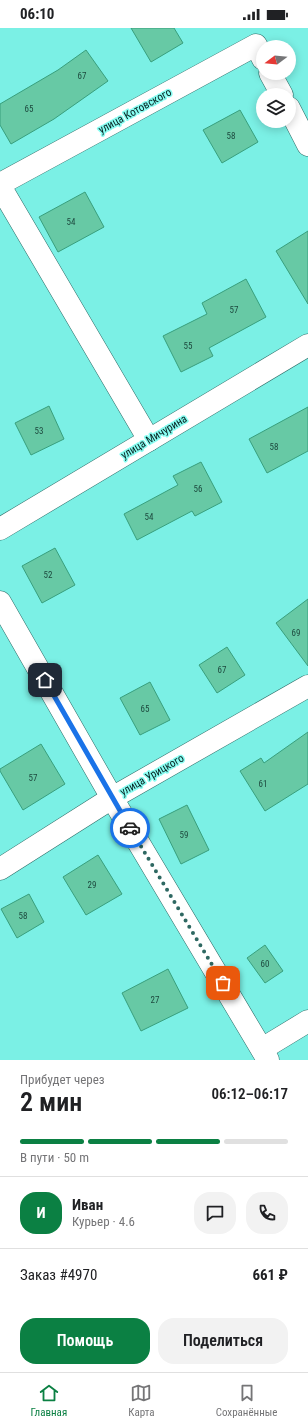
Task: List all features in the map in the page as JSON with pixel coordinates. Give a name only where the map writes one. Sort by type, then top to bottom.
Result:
[{"type":"street","name":"улица Котовского","points":[[0,185],[256,45]]},
{"type":"street","points":[[296,122],[308,145]]},
{"type":"street","points":[[0,185],[149,440]]},
{"type":"street","name":"улица Мичурина","points":[[0,529],[308,345]]},
{"type":"street","points":[[0,602],[112,798],[265,1055],[308,1021]]},
{"type":"street","name":"улица Урицкого","points":[[0,869],[112,798],[308,686]]},
{"type":"building","points":[[131,28],[174,28],[183,43],[151,62]]},
{"type":"building","points":[[86,50],[108,81],[54,119],[11,144],[0,125],[0,104],[58,70]]},
{"type":"building","points":[[240,110],[258,142],[222,163],[203,130]]},
{"type":"building","points":[[85,192],[104,227],[58,252],[39,217]]},
{"type":"building","points":[[308,231],[308,304],[276,251]]},
{"type":"building","points":[[246,279],[266,317],[209,348],[213,356],[181,372],[163,336],[207,314],[202,303]]},
{"type":"building","points":[[49,406],[64,439],[31,455],[15,423]]},
{"type":"building","points":[[308,407],[308,451],[267,473],[249,439]]},
{"type":"building","points":[[201,462],[222,502],[195,516],[192,511],[137,540],[124,514],[178,485],[173,476]]},
{"type":"building","points":[[55,548],[75,585],[42,603],[22,566]]},
{"type":"building","points":[[308,599],[308,666],[276,623]]},
{"type":"building","points":[[227,647],[245,675],[217,693],[199,665]]},
{"type":"building","points":[[150,682],[170,720],[140,735],[120,698]]},
{"type":"building","points":[[308,732],[308,784],[265,811],[240,771],[261,758],[264,763]]},
{"type":"building","points":[[41,744],[65,784],[23,810],[0,769]]},
{"type":"building","points":[[187,805],[209,850],[181,864],[159,819]]},
{"type":"building","points":[[98,855],[122,894],[86,915],[63,877]]},
{"type":"building","points":[[29,894],[44,922],[17,938],[1,909]]},
{"type":"building","points":[[265,945],[283,971],[265,983],[247,958]]},
{"type":"building","points":[[168,969],[188,1008],[141,1031],[122,993]]},
{"type":"way so far","points":[[130,828],[223,983]]},
{"type":"route","points":[[45,680],[130,828]]}]
